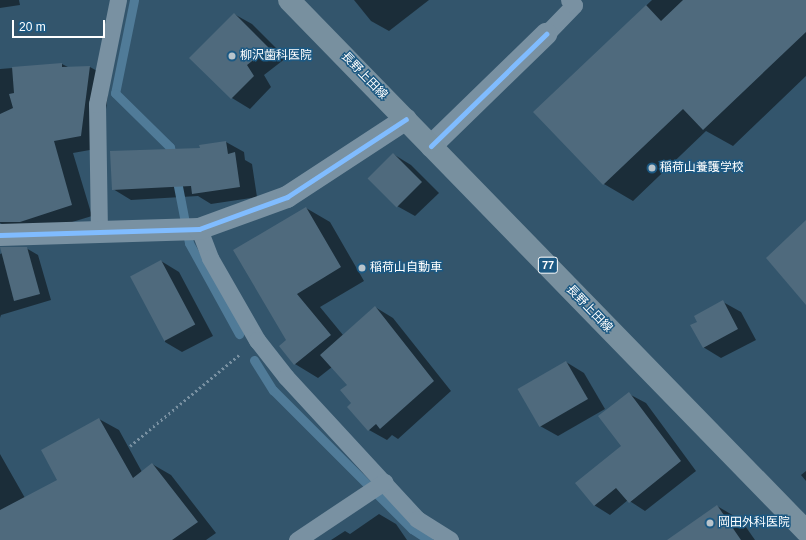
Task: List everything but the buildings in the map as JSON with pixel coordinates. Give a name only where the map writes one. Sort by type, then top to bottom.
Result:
[{"type":"main road","name":"長野上田線","points":[[289,0],[806,531]]},
{"type":"street","points":[[431,146],[546,34]]},
{"type":"street","points":[[0,235],[173,231],[198,229],[287,197],[406,119]]},
{"type":"lane","points":[[99,232],[97,104],[118,0]]},
{"type":"lane","points":[[546,34],[574,5],[569,0]]},
{"type":"lane","points":[[198,229],[210,258],[257,340],[286,377],[376,487],[417,519],[450,540]]},
{"type":"lane","points":[[297,540],[376,487]]},
{"type":"path","points":[[130,446],[257,340]]},
{"type":"waterway","points":[[134,0],[115,93],[170,147],[173,160]]},
{"type":"waterway","points":[[176,176],[189,243],[239,334]]},
{"type":"waterway","points":[[254,360],[273,390],[412,529],[429,540]]},
{"type":"cycle path","points":[[431,146],[546,34]]},
{"type":"cycle path","points":[[0,235],[199,229],[287,197],[406,119]]},
{"type":"place","name":"柳沢歯科医院","points":[[232,56]]},
{"type":"place","name":"稲荷山養護学校","points":[[652,168]]},
{"type":"place","name":"稲荷山自動車","points":[[362,268]]},
{"type":"place","name":"岡田外科医院","points":[[710,523]]}]
